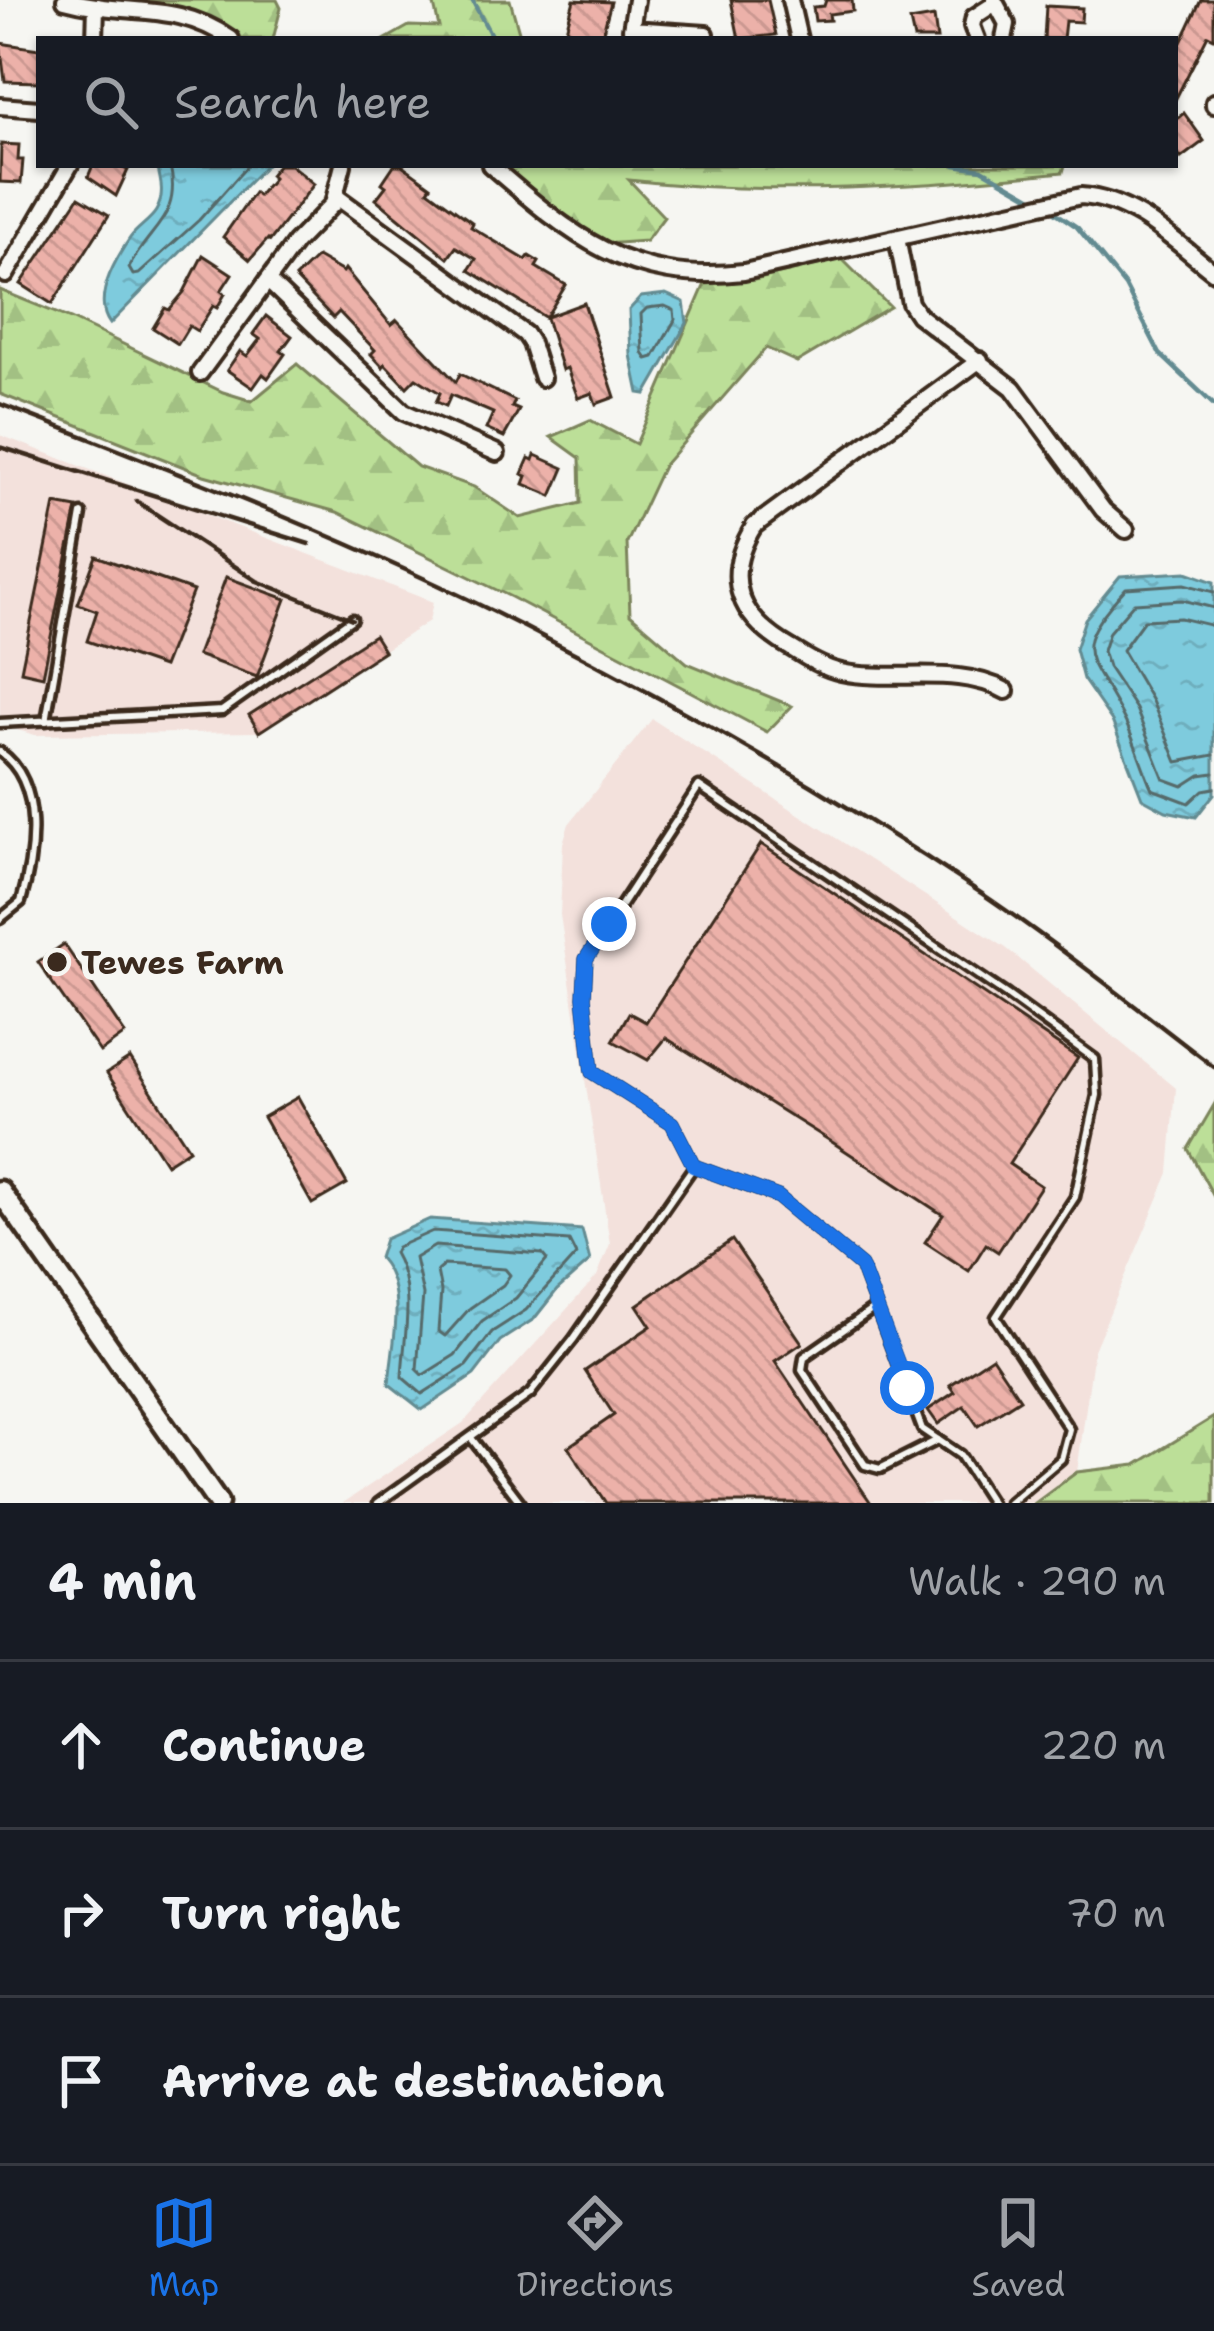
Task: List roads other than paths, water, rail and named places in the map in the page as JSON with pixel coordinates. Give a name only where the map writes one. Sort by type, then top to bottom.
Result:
[{"type":"main road","points":[[0,1191],[218,1503]]},
{"type":"street","points":[[636,0],[631,29],[706,34]]},
{"type":"street","points":[[790,0],[798,36]]},
{"type":"street","points":[[93,36],[80,2],[162,9],[192,16],[226,36]]},
{"type":"street","points":[[976,36],[974,17],[994,2],[1007,24],[1005,36]]},
{"type":"street","points":[[0,106],[36,109]]},
{"type":"street","points":[[6,275],[68,168]]},
{"type":"street","points":[[200,373],[337,196],[342,168]]},
{"type":"street","points":[[493,168],[590,245],[670,271],[744,272],[1050,201],[1099,197],[1133,211],[1214,272]]},
{"type":"street","points":[[337,196],[525,334],[542,378]]},
{"type":"street","points":[[897,238],[910,303],[918,315],[1013,388],[1093,497],[1126,530]]},
{"type":"street","points":[[268,281],[404,412],[497,453]]},
{"type":"street","points":[[980,360],[754,526],[740,552],[739,588],[744,605],[763,631],[833,670],[963,678],[1006,691]]},
{"type":"lane","points":[[46,721],[82,514]]},
{"type":"lane","points":[[0,723],[222,711],[352,620]]},
{"type":"lane","points":[[0,752],[9,758],[23,783],[34,818],[21,902],[0,919]]},
{"type":"lane","points":[[991,1503],[960,1455],[922,1430],[861,1266],[778,1197],[694,1166],[672,1123],[592,1072],[584,997],[586,959],[699,786],[1095,1059],[1097,1095],[1076,1197],[996,1317],[1069,1429],[1061,1459],[1010,1503]]},
{"type":"lane","points":[[378,1503],[530,1394],[694,1166]]},
{"type":"lane","points":[[876,1307],[804,1357],[802,1370],[865,1465],[880,1468],[938,1440]]},
{"type":"lane","points":[[472,1439],[520,1503]]},
{"type":"water","points":[[158,168],[263,168],[110,324],[103,304],[108,280],[130,238],[159,205]]},
{"type":"water","points":[[666,294],[684,302],[687,323],[646,394],[639,393],[629,310],[641,297]]},
{"type":"water","points":[[1186,572],[1214,582],[1214,794],[1196,817],[1166,811],[1142,798],[1112,721],[1083,679],[1075,649],[1085,619],[1120,576]]},
{"type":"water","points":[[430,1219],[582,1230],[590,1261],[534,1319],[500,1341],[474,1375],[422,1410],[389,1384],[396,1301],[379,1258],[385,1239]]},
{"type":"waterway","points":[[472,0],[491,36]]},
{"type":"waterway","points":[[975,168],[1036,200]]},
{"type":"waterway","points":[[1046,206],[1077,227],[1125,286],[1160,354],[1214,405]]},
{"type":"railway","points":[[0,404],[397,566],[643,689],[814,787],[981,893],[1214,1067]]},
{"type":"railway","points":[[0,447],[309,544]]},
{"type":"railway","points":[[136,501],[257,581],[352,619]]},
{"type":"place","name":"Tewes Farm","points":[[57,962]]}]
